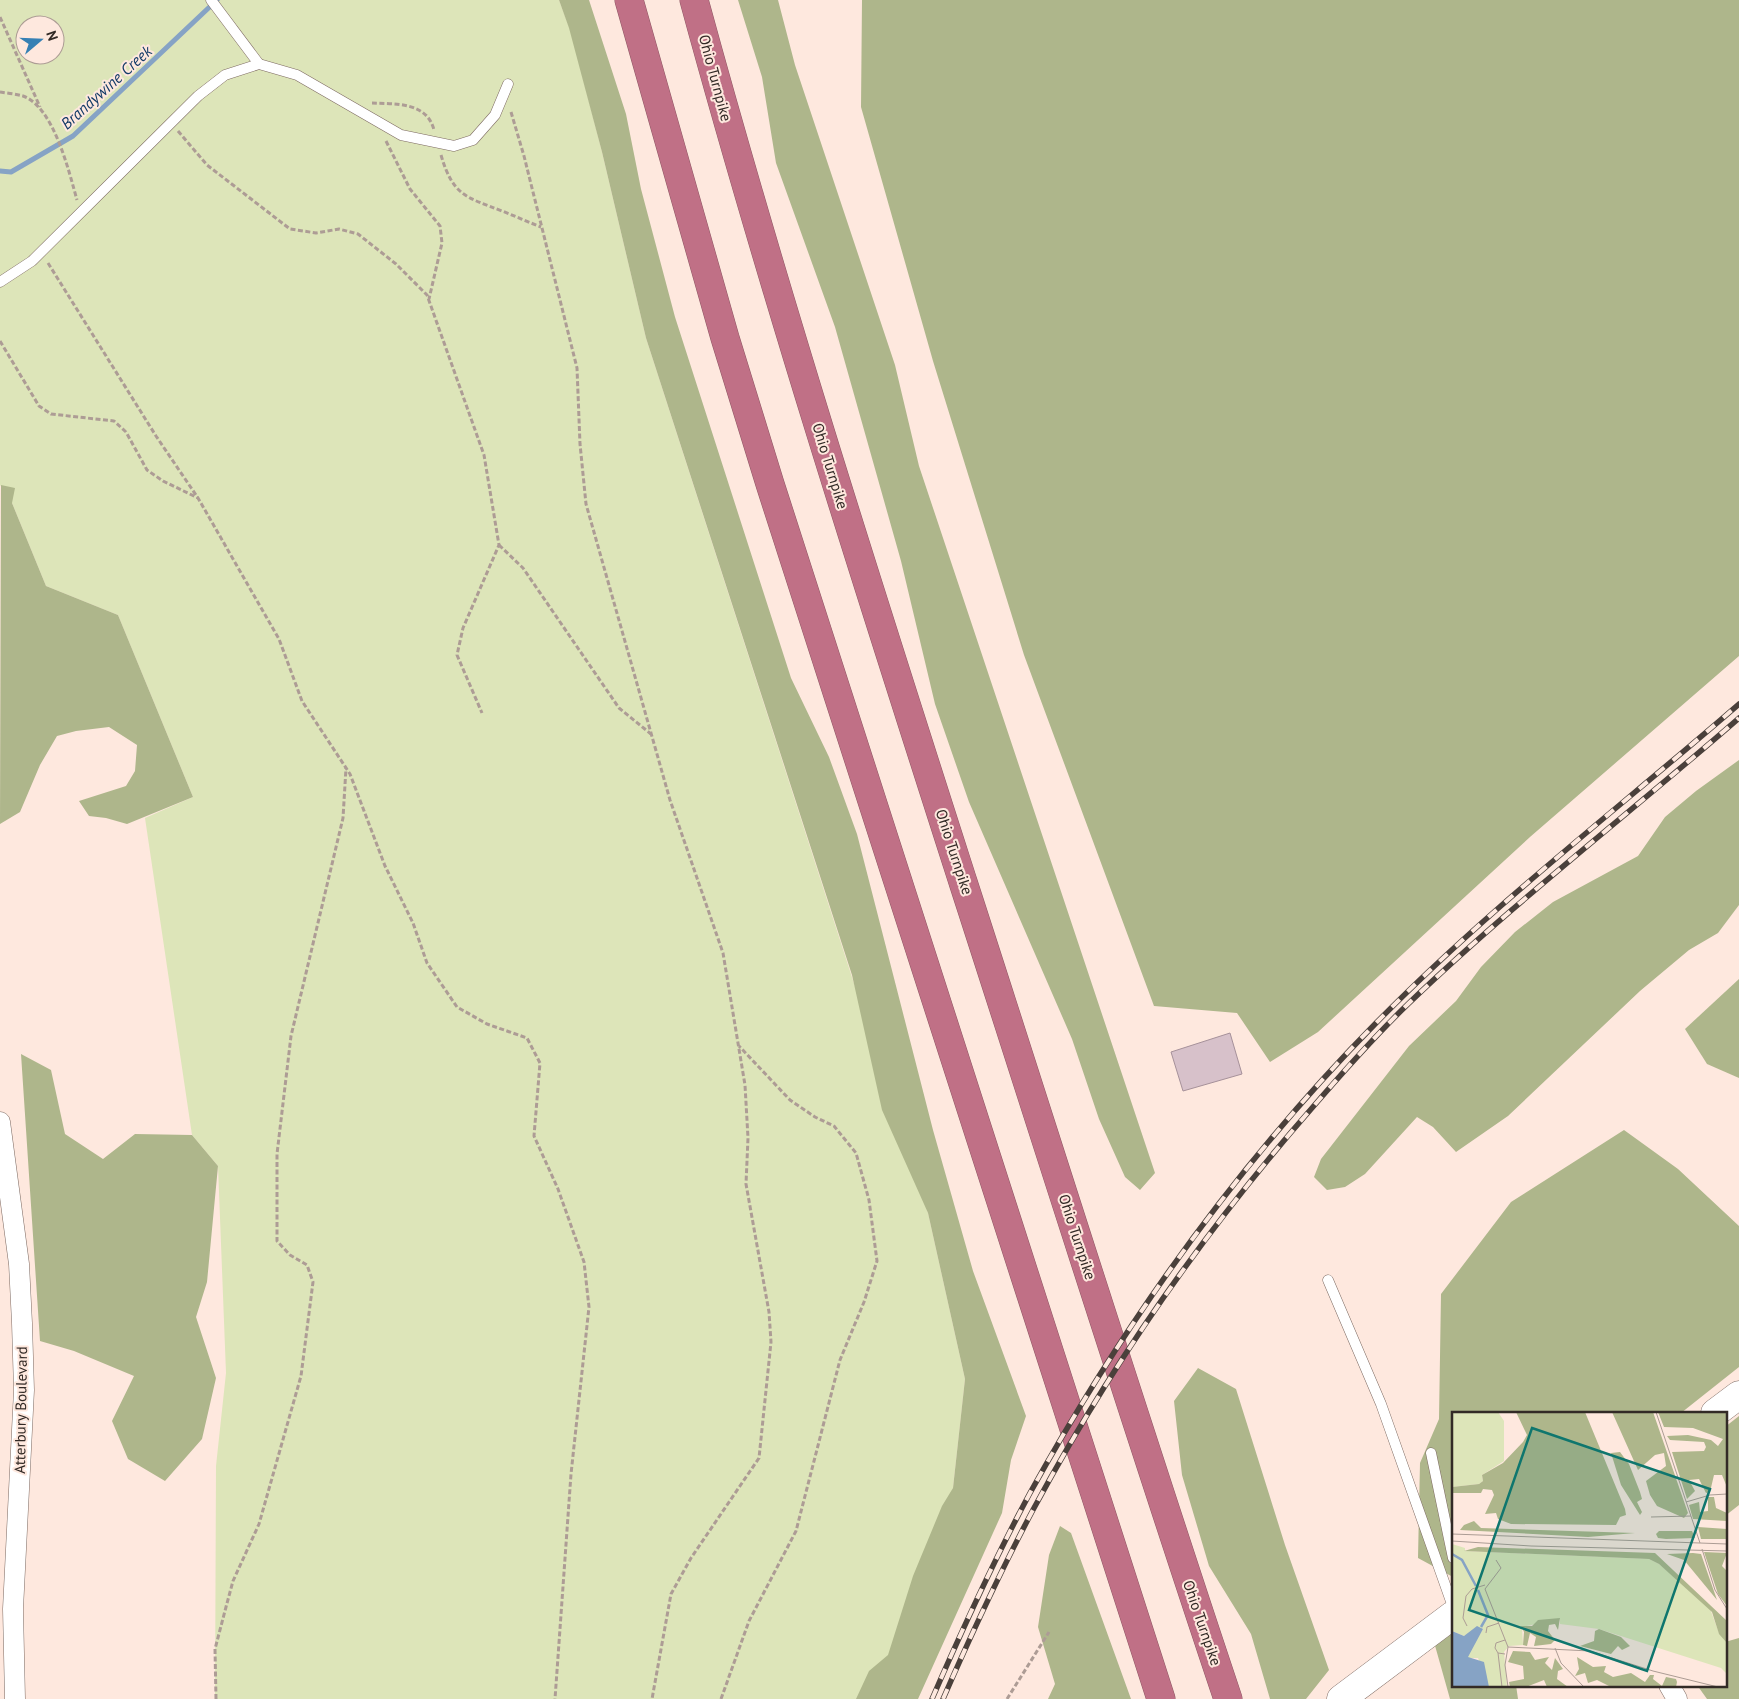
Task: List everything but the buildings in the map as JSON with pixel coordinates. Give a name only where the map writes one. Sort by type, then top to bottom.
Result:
[{"type":"highway","points":[[629,0],[720,319],[770,484],[1161,1699]]},
{"type":"highway","name":"Ohio Turnpike","points":[[694,0],[766,257],[841,502],[1158,1491],[1228,1699]]},
{"type":"street","name":"Atterbury Boulevard","points":[[0,1122],[20,1264],[24,1390],[13,1609],[15,1699]]},
{"type":"street","points":[[1716,1412],[1739,1395]]},
{"type":"street","points":[[1341,1699],[1452,1616]]},
{"type":"street","points":[[1670,1686],[1677,1699]]},
{"type":"lane","points":[[211,0],[259,64]]},
{"type":"lane","points":[[0,282],[32,261],[198,96],[225,75],[259,64],[297,75],[400,136],[454,146],[473,140],[495,115],[506,88]]},
{"type":"lane","points":[[1328,1280],[1381,1404],[1452,1605]]},
{"type":"lane","points":[[1431,1453],[1452,1553]]},
{"type":"path","points":[[0,17],[40,108],[54,134],[80,213]]},
{"type":"path","points":[[506,88],[577,368],[580,444],[586,504],[670,800],[723,953],[745,1085],[748,1138],[746,1184],[769,1312],[771,1342],[759,1458],[691,1558],[671,1594],[652,1699]]},
{"type":"path","points":[[0,92],[24,96],[40,108]]},
{"type":"path","points":[[377,122],[410,189],[440,226],[442,243],[429,300]]},
{"type":"path","points":[[172,123],[207,165],[268,214],[290,229],[316,233],[338,229],[358,234],[396,264],[429,300],[484,455],[499,546],[463,628],[457,655],[482,713]]},
{"type":"path","points":[[41,252],[156,436],[198,498],[279,639],[302,701],[346,768],[427,963],[457,1008],[488,1024],[527,1038],[540,1063],[534,1136],[558,1189],[584,1262],[588,1307],[571,1474],[555,1699]]},
{"type":"path","points":[[0,341],[39,406],[52,414],[114,421],[126,432],[147,470],[163,481],[198,498]]},
{"type":"path","points":[[499,546],[523,568],[619,708],[652,735]]},
{"type":"path","points":[[216,1699],[216,1649],[226,1607],[233,1581],[259,1524],[301,1376],[313,1282],[307,1265],[290,1255],[277,1241],[277,1154],[291,1036],[343,818],[346,768]]},
{"type":"path","points":[[721,1699],[749,1621],[796,1531],[840,1360],[864,1302],[877,1261],[869,1200],[856,1153],[834,1126],[815,1117],[790,1100],[739,1045]]},
{"type":"path","points":[[1007,1699],[1049,1632]]},
{"type":"green space","points":[[0,0],[559,0],[571,32],[602,152],[646,338],[928,1213],[965,1379],[953,1488],[881,1699],[215,1699],[216,1466],[226,1373],[218,1166],[192,1135],[145,818],[193,797],[118,615],[46,586],[12,503],[0,485]]},
{"type":"green space","points":[[559,0],[589,0],[626,114],[641,189],[675,317],[791,678],[829,757],[857,834],[933,1130],[973,1271],[1026,1416],[1011,1460],[1002,1513],[918,1699],[856,1699],[869,1671],[888,1655],[913,1576],[942,1506],[953,1488],[965,1379],[928,1213],[882,1110],[852,975],[646,338],[602,152],[569,28]]},
{"type":"green space","points":[[738,0],[778,0],[795,65],[895,365],[919,466],[1155,1173],[1140,1190],[1125,1177],[1099,1119],[1072,1039],[969,802],[935,704],[901,561],[835,327],[776,163],[762,77]]},
{"type":"green space","points":[[862,0],[1739,0],[1739,656],[1530,837],[1318,1032],[1270,1062],[1237,1013],[1154,1006],[1024,655],[933,361],[861,107]]},
{"type":"green space","points":[[1,485],[15,488],[12,503],[46,586],[118,615],[193,797],[127,824],[106,818],[89,816],[79,801],[126,786],[135,771],[137,745],[109,727],[76,731],[57,736],[40,765],[20,812],[0,824]]},
{"type":"green space","points":[[1739,760],[1739,905],[1718,933],[1689,950],[1640,991],[1508,1116],[1456,1152],[1433,1127],[1417,1117],[1365,1174],[1345,1187],[1327,1190],[1314,1177],[1321,1159],[1409,1046],[1456,1001],[1481,967],[1515,932],[1553,902],[1638,856],[1665,817],[1696,791]]},
{"type":"green space","points":[[1739,979],[1739,1078],[1707,1064],[1685,1029]]},
{"type":"green space","points":[[21,1054],[51,1070],[65,1134],[103,1159],[135,1134],[192,1135],[218,1166],[207,1282],[196,1317],[216,1378],[202,1439],[165,1481],[128,1459],[112,1421],[134,1376],[74,1351],[40,1341]]},
{"type":"green space","points":[[1624,1130],[1678,1169],[1739,1226],[1739,1367],[1682,1412],[1452,1412],[1452,1576],[1418,1558],[1420,1463],[1439,1419],[1441,1294],[1511,1202]]},
{"type":"green space","points":[[1198,1368],[1236,1389],[1285,1545],[1329,1670],[1306,1699],[1270,1699],[1251,1634],[1209,1566],[1182,1475],[1174,1401]]},
{"type":"green space","points":[[1739,1416],[1739,1505],[1726,1515],[1726,1426]]},
{"type":"green space","points":[[1060,1526],[1071,1533],[1131,1699],[1048,1699],[1055,1684],[1038,1627],[1049,1555]]},
{"type":"green space","points":[[1452,1630],[1452,1686],[1516,1686],[1518,1699],[1450,1699],[1434,1642]]},
{"type":"green space","points":[[1739,1638],[1739,1699],[1707,1699],[1698,1686],[1726,1686],[1726,1642]]},
{"type":"waterway","name":"Brandywine Creek","points":[[0,171],[11,172],[73,136],[217,0]]},
{"type":"railway","points":[[932,1699],[1004,1544],[1030,1493],[1066,1430],[1145,1306],[1187,1246],[1278,1130],[1377,1022],[1464,939],[1555,859],[1739,704]]},
{"type":"railway","points":[[943,1699],[1022,1531],[1095,1402],[1162,1300],[1235,1201],[1273,1154],[1371,1041],[1408,1004],[1530,894],[1739,718]]}]
